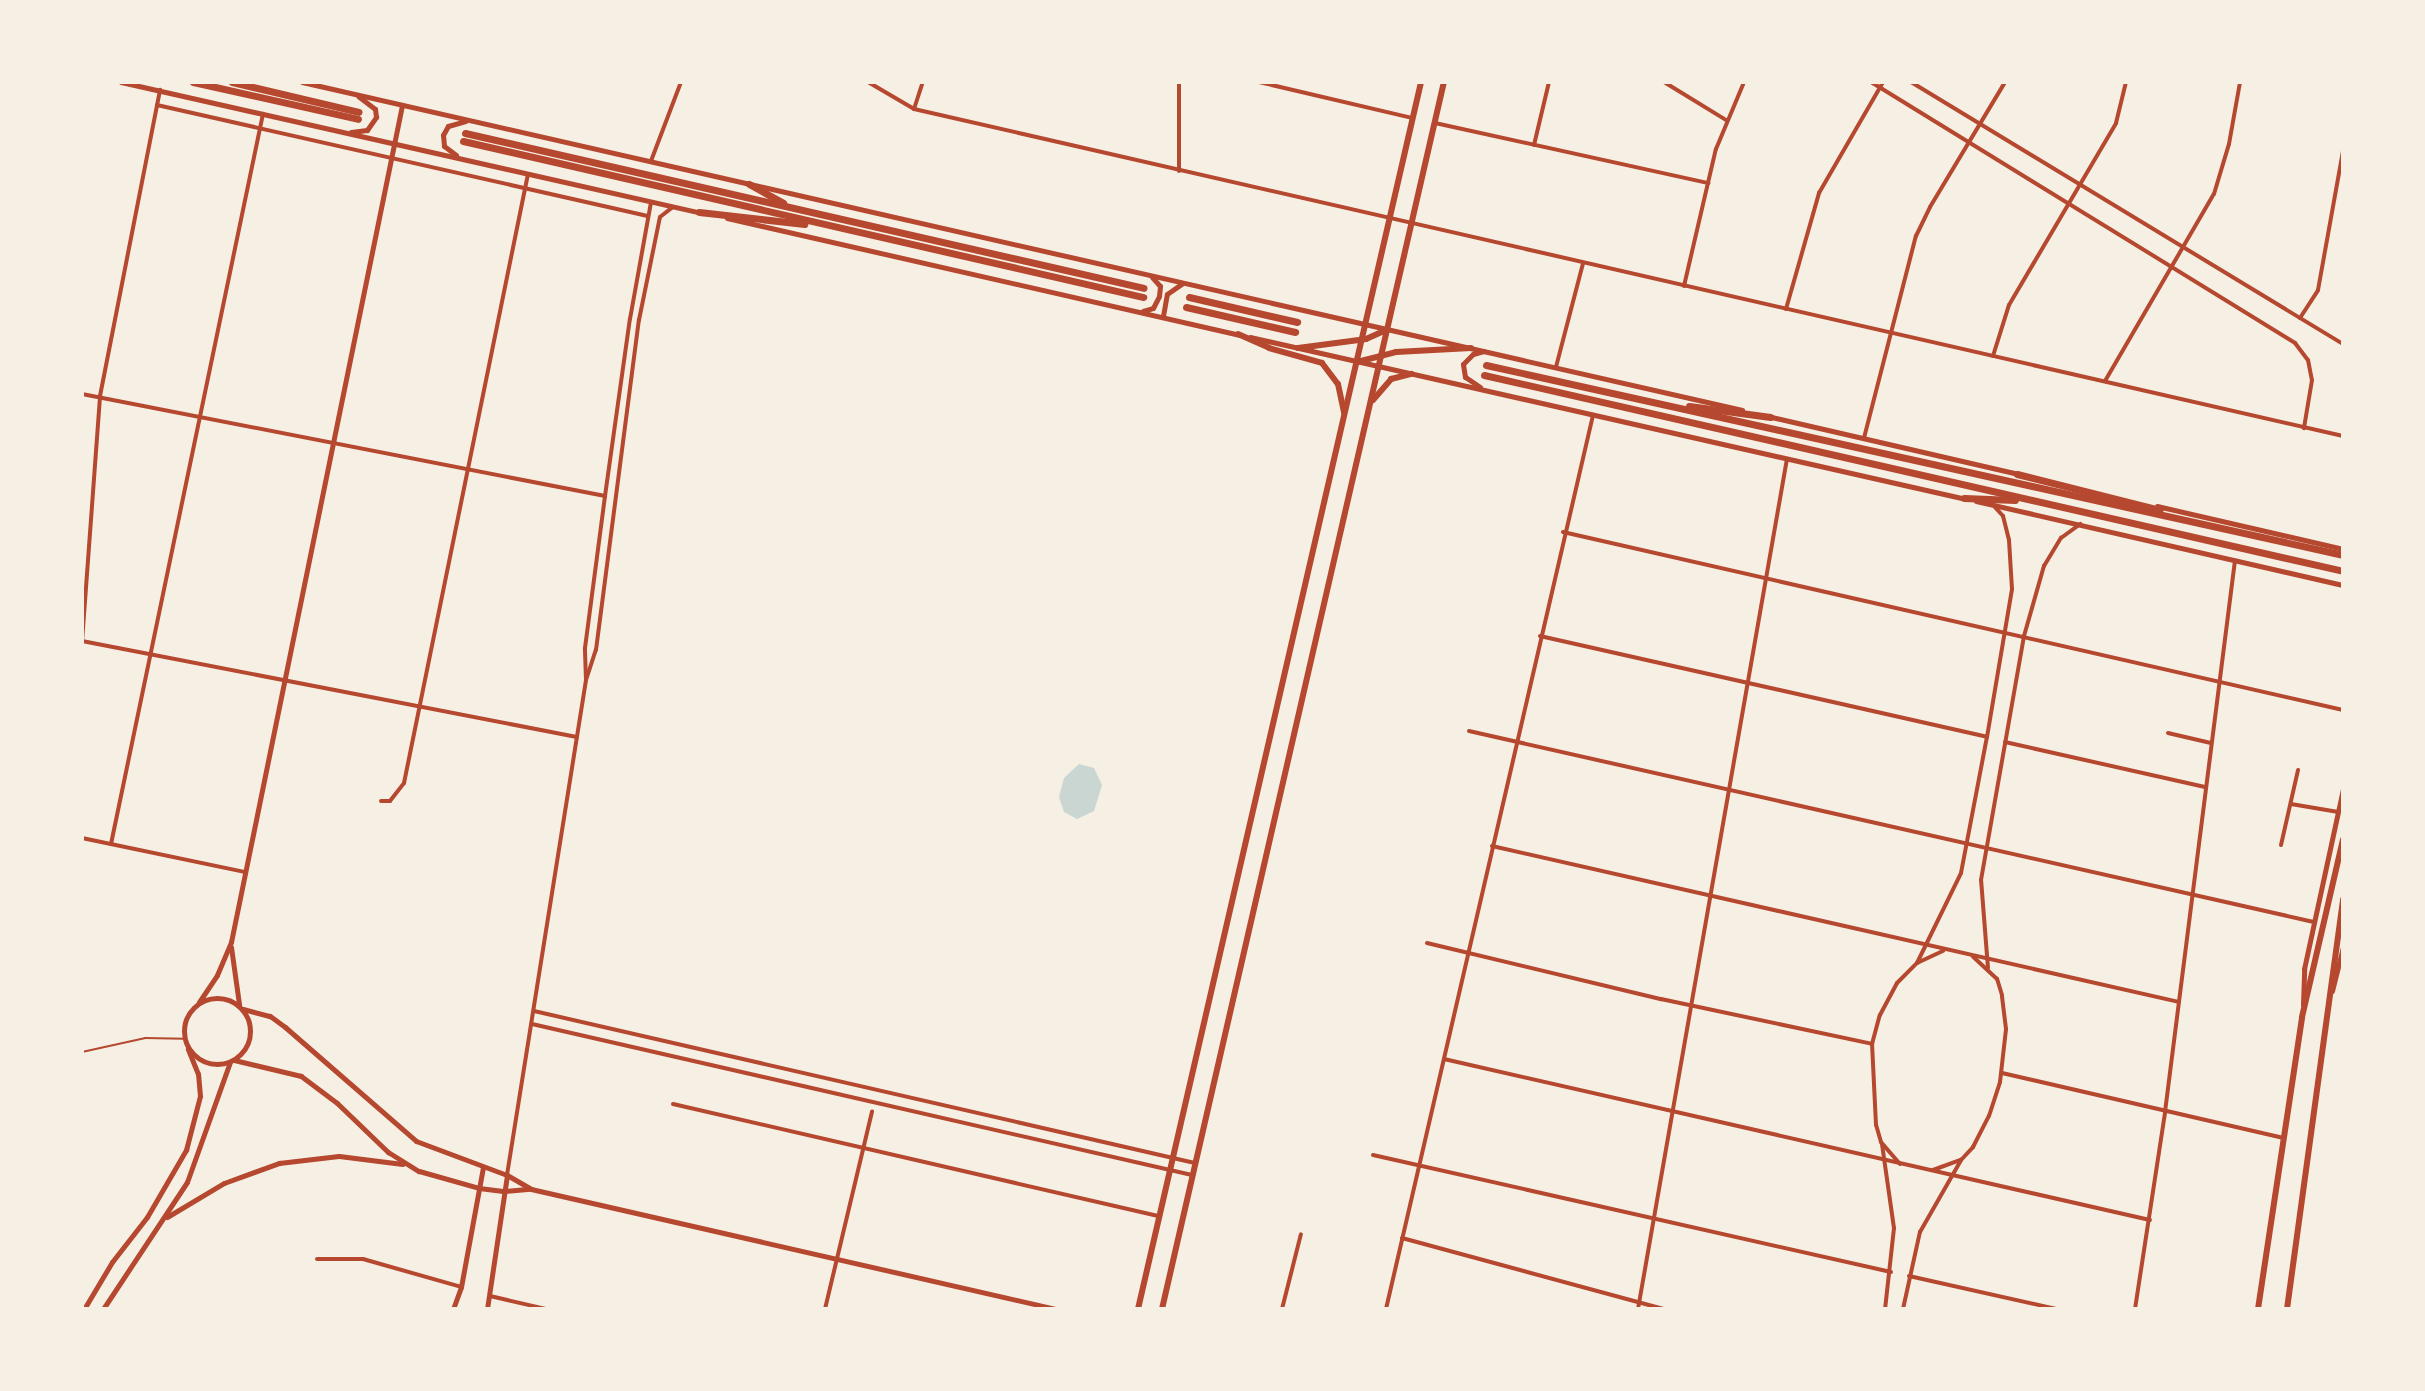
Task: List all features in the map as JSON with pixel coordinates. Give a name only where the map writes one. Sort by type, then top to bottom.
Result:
[{"type":"highway","points":[[193,82],[359,116],[232,82]]},
{"type":"highway","points":[[1143,297],[464,137],[1144,288]]},
{"type":"highway","points":[[749,184],[792,208]]},
{"type":"highway","points":[[699,212],[841,228]]},
{"type":"highway","points":[[1189,297],[1297,322]]},
{"type":"highway","points":[[1186,307],[1295,332]]},
{"type":"highway","points":[[1486,365],[2343,555]]},
{"type":"highway","points":[[1484,375],[2343,571]]},
{"type":"highway","points":[[1638,398],[1770,417]]},
{"type":"highway","points":[[2017,474],[2202,524]]},
{"type":"highway","points":[[1964,498],[2033,500]]},
{"type":"main road","points":[[1138,1309],[1421,82]]},
{"type":"main road","points":[[1162,1309],[1444,82]]},
{"type":"main road","points":[[1298,348],[1362,339],[1388,329]]},
{"type":"main road","points":[[1238,334],[1269,348],[1322,363],[1338,384],[1344,416]]},
{"type":"main road","points":[[1357,362],[1382,355],[1471,348]]},
{"type":"main road","points":[[1369,407],[1391,379],[1411,374]]},
{"type":"main road","points":[[2258,1309],[2302,1017],[2343,840]]},
{"type":"main road","points":[[2287,1309],[2325,1011],[2343,899]]},
{"type":"street","points":[[121,82],[2341,584]]},
{"type":"street","points":[[302,82],[2335,547],[2343,546]]},
{"type":"street","points":[[651,161],[681,82]]},
{"type":"street","points":[[868,82],[914,109],[2343,436]]},
{"type":"street","points":[[914,109],[923,82]]},
{"type":"street","points":[[1179,82],[1179,171]]},
{"type":"street","points":[[1259,82],[1413,118]]},
{"type":"street","points":[[1534,145],[1549,82]]},
{"type":"street","points":[[1664,82],[1726,120]]},
{"type":"street","points":[[1684,286],[1726,120],[1744,82]]},
{"type":"street","points":[[1871,82],[1881,85],[2300,349],[2308,360],[2312,380],[2304,428]]},
{"type":"street","points":[[1911,82],[2343,344]]},
{"type":"street","points":[[1864,438],[1916,236],[2005,82]]},
{"type":"street","points":[[1993,356],[2009,305],[2116,123],[2126,82]]},
{"type":"street","points":[[2105,381],[2185,248],[2224,168],[2240,82]]},
{"type":"street","points":[[1786,309],[1819,193],[1881,85]]},
{"type":"street","points":[[160,90],[100,396],[82,642],[577,737]]},
{"type":"street","points":[[346,132],[367,130],[376,117],[375,109],[356,94]]},
{"type":"street","points":[[157,105],[648,216]]},
{"type":"street","points":[[84,1309],[112,1262],[147,1217],[186,1150],[200,1096],[198,1074],[184,1039],[186,1018],[217,975],[231,942],[402,105]]},
{"type":"street","points":[[111,844],[263,113]]},
{"type":"street","points":[[461,158],[444,146],[443,135],[448,126],[470,120]]},
{"type":"street","points":[[1435,123],[1708,183]]},
{"type":"street","points":[[2300,318],[2318,290],[2343,151]]},
{"type":"street","points":[[381,801],[390,801],[404,783],[528,173]]},
{"type":"street","points":[[586,680],[585,648],[605,496],[651,202]]},
{"type":"street","points":[[487,1309],[586,680],[596,650],[639,320],[660,217],[675,206]]},
{"type":"street","points":[[1556,367],[1583,263]]},
{"type":"street","points":[[1142,312],[1153,308],[1159,296],[1160,286],[1150,275]]},
{"type":"street","points":[[1163,316],[1167,294],[1184,283]]},
{"type":"street","points":[[1485,351],[1467,358],[1463,371],[1470,381],[1487,391]]},
{"type":"street","points":[[82,394],[605,496]]},
{"type":"street","points":[[1386,1309],[1563,532],[1593,415]]},
{"type":"street","points":[[1638,1309],[1690,1005],[1750,684],[1787,459]]},
{"type":"street","points":[[1885,1309],[1891,1272],[1894,1209],[1873,1110],[1872,1044],[1888,997],[1917,963],[1957,886],[1967,844],[2012,571],[2005,523],[1994,505]]},
{"type":"street","points":[[1988,968],[1981,897],[1986,848],[2024,636],[2044,566],[2061,538],[2080,524]]},
{"type":"street","points":[[1563,532],[2343,710]]},
{"type":"street","points":[[2135,1309],[2165,1112],[2235,560]]},
{"type":"street","points":[[1540,636],[1987,737]]},
{"type":"street","points":[[1469,731],[2314,922]]},
{"type":"street","points":[[2168,733],[2211,743]]},
{"type":"street","points":[[2005,742],[2206,787]]},
{"type":"street","points":[[2281,845],[2298,770]]},
{"type":"street","points":[[2302,1017],[2304,969],[2343,789]]},
{"type":"street","points":[[2291,804],[2338,812]]},
{"type":"street","points":[[82,838],[245,872]]},
{"type":"street","points":[[1492,846],[2179,1002]]},
{"type":"street","points":[[103,1309],[125,1271],[166,1218],[187,1182],[232,1061],[241,1054],[250,1037],[251,1027],[233,981],[231,942]]},
{"type":"street","points":[[1427,943],[1872,1044]]},
{"type":"street","points":[[2325,1011],[2343,947]]},
{"type":"street","points":[[1917,963],[1945,950]]},
{"type":"street","points":[[1903,1309],[1920,1232],[1961,1160],[1981,1132],[2002,1073],[2006,1029],[1997,979],[1988,968],[1969,955]]},
{"type":"street","points":[[199,1002],[220,997],[270,1016],[416,1141],[507,1175],[531,1189]]},
{"type":"street","points":[[534,1011],[1195,1163]]},
{"type":"street","points":[[532,1024],[1193,1176]]},
{"type":"street","points":[[188,1049],[207,1063],[232,1061],[301,1076],[337,1103],[407,1165]]},
{"type":"street","points":[[1444,1059],[2150,1220]]},
{"type":"street","points":[[2002,1073],[2284,1138]]},
{"type":"street","points":[[673,1104],[1159,1216]]},
{"type":"street","points":[[825,1309],[872,1112]]},
{"type":"street","points":[[1881,1142],[1901,1165]]},
{"type":"street","points":[[1110,1156],[1113,1145]]},
{"type":"street","points":[[1373,1155],[1891,1272]]},
{"type":"street","points":[[166,1218],[224,1183],[279,1163],[339,1156],[407,1165],[479,1188],[505,1191],[531,1189],[1056,1309]]},
{"type":"street","points":[[1930,1171],[1961,1160]]},
{"type":"street","points":[[453,1309],[461,1287],[483,1167]]},
{"type":"street","points":[[1282,1309],[1301,1234]]},
{"type":"street","points":[[1402,1238],[1664,1309]]},
{"type":"street","points":[[317,1259],[363,1259],[461,1287]]},
{"type":"street","points":[[1909,1276],[2057,1309]]},
{"type":"street","points":[[489,1296],[546,1309]]},
{"type":"lane","points":[[82,1052],[145,1038],[184,1039]]},
{"type":"shaded area","points":[[1079,764],[1094,768],[1102,785],[1094,811],[1077,819],[1064,812],[1059,797],[1064,778]]}]
